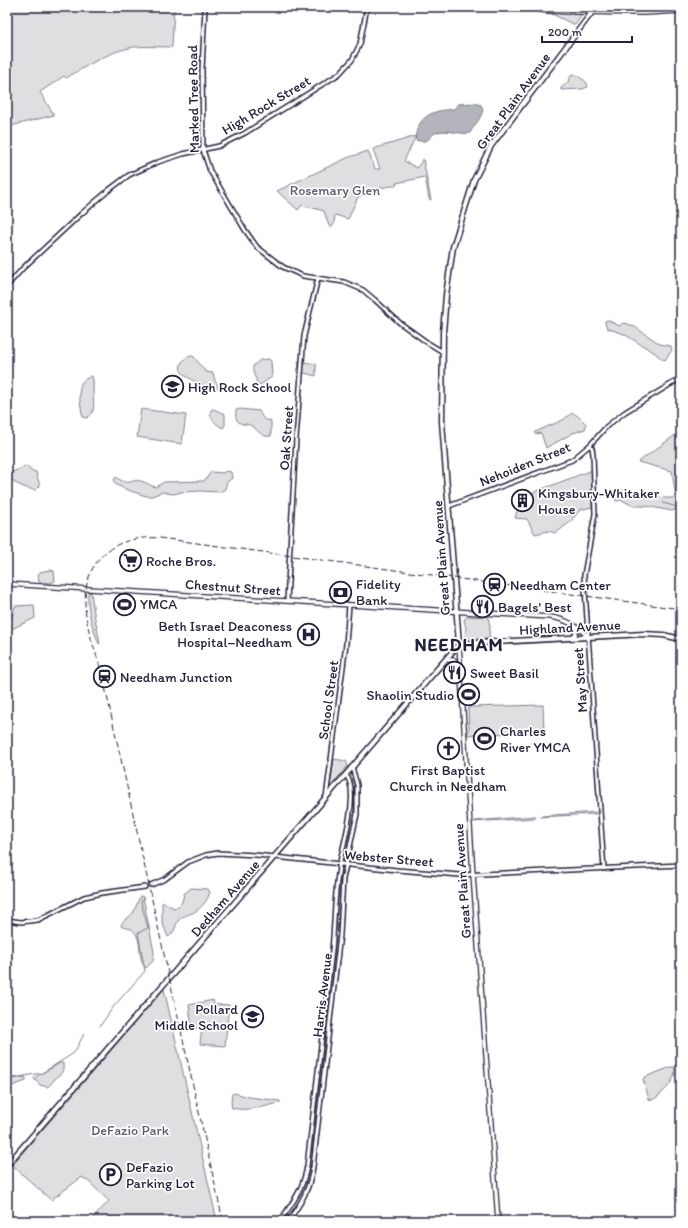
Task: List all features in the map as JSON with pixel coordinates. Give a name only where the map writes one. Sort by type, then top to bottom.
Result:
[{"type":"main road","points":[[522,7],[548,11],[648,13],[681,11]]},
{"type":"main road","name":"Great Plain Avenue","points":[[498,1221],[473,875],[457,611],[442,422],[443,352],[446,295],[453,247],[470,190],[479,167],[500,134],[596,7]]},
{"type":"main road","points":[[604,7],[612,12]]},
{"type":"main road","name":"Chestnut Street","points":[[7,584],[554,618],[563,620],[588,637]]},
{"type":"main road","points":[[572,638],[576,634],[575,627]]},
{"type":"main road","name":"Highland Avenue","points":[[459,644],[648,634],[663,635],[681,639]]},
{"type":"main road","name":"Dedham Avenue","points":[[7,1165],[459,644]]},
{"type":"main road","points":[[446,660],[454,660],[460,665]]},
{"type":"street","name":"Marked Tree Road","points":[[205,7],[202,70],[204,150],[210,171],[223,195],[257,247],[295,273],[344,282],[363,290],[400,323],[428,344],[443,352]]},
{"type":"street","name":"High Rock Street","points":[[7,286],[23,268],[81,214],[129,175],[158,162],[219,146],[245,133],[339,74],[352,60],[358,48],[363,31],[367,7]]},
{"type":"street","name":"Oak Street","points":[[287,601],[296,439],[304,336],[318,278]]},
{"type":"street","name":"Nehoiden Street","points":[[449,506],[567,462],[576,457],[590,445],[607,426],[625,412],[681,378]]},
{"type":"street","name":"May Street","points":[[590,445],[593,454],[596,506],[594,525],[584,573],[604,869]]},
{"type":"street","name":"School Street","points":[[326,798],[347,642],[349,605]]},
{"type":"street","name":"Harris Avenue","points":[[288,1221],[304,1199],[312,1173],[340,935],[343,883],[358,807],[357,780],[352,767]]},
{"type":"street","name":"Harris Avenue","points":[[280,1221],[298,1194],[306,1172],[334,934],[336,879],[351,808],[350,781],[346,775]]},
{"type":"street","name":"Webster Street","points":[[151,885],[165,879],[188,862],[210,854],[228,853],[456,875],[681,865]]},
{"type":"street","points":[[7,920],[21,922],[38,920],[84,897],[145,887]]},
{"type":"green space","points":[[7,7],[174,7],[172,47],[134,47],[125,49],[98,60],[66,78],[64,76],[40,92],[54,115],[7,127]]},
{"type":"green space","points":[[550,13],[583,14],[575,25]]},
{"type":"green space","points":[[572,74],[584,80],[588,87],[582,89],[561,90],[561,88],[568,82]]},
{"type":"green space","name":"Rosemary Glen","points":[[416,136],[404,161],[417,168],[423,159],[431,200],[429,199],[425,177],[396,183],[397,185],[374,189],[358,197],[348,219],[335,215],[334,224],[332,227],[329,226],[324,211],[302,205],[298,210],[277,191],[347,158],[368,151],[375,169],[380,169],[373,149]]},
{"type":"green space","points":[[608,320],[619,326],[623,323],[635,327],[660,344],[671,346],[672,350],[665,360],[662,359],[624,334],[607,328],[605,321]]},
{"type":"green space","points":[[193,356],[206,372],[213,373],[215,381],[218,385],[216,390],[212,390],[183,373],[180,366],[182,362],[184,359]]},
{"type":"green space","points":[[269,359],[271,361],[272,377],[258,385],[253,372],[253,366],[260,360]]},
{"type":"green space","points":[[298,361],[316,364],[316,376],[296,371],[299,367]]},
{"type":"green space","points":[[92,376],[93,380],[94,407],[92,413],[86,418],[83,417],[82,413],[80,389],[82,382]]},
{"type":"green space","points":[[141,409],[186,415],[182,444],[137,437]]},
{"type":"green space","points":[[213,409],[225,414],[225,425],[223,428],[211,418],[211,410]]},
{"type":"green space","points":[[236,410],[259,411],[263,418],[271,421],[271,436],[265,436],[252,426],[238,422],[236,418]]},
{"type":"green space","points":[[572,413],[578,416],[586,424],[585,429],[573,433],[546,448],[541,433],[535,434],[535,432],[563,420]]},
{"type":"green space","points":[[681,431],[681,518],[678,515],[677,509],[672,511],[646,506],[633,506],[622,500],[615,500],[615,495],[624,490],[632,493],[637,492],[664,498],[676,498],[672,471],[638,462]]},
{"type":"green space","points":[[27,466],[31,471],[36,472],[40,486],[36,490],[24,487],[10,478],[10,473]]},
{"type":"green space","points":[[592,470],[592,507],[580,510],[569,523],[556,533],[548,531],[535,534],[527,519],[515,518],[517,511],[533,506],[529,494]]},
{"type":"green space","points":[[226,471],[231,472],[232,478],[227,482],[225,489],[220,492],[200,491],[173,494],[162,492],[152,496],[146,496],[115,484],[114,480],[116,477],[125,482],[137,480],[156,487],[164,482],[204,481],[211,472],[223,473]]},
{"type":"green space","points":[[50,570],[54,571],[55,581],[51,583],[39,582],[38,575],[40,572]]},
{"type":"green space","points":[[91,592],[99,644],[89,613],[88,593]]},
{"type":"green space","points":[[34,605],[35,618],[7,631],[7,616],[12,617],[15,606]]},
{"type":"green space","points":[[467,616],[488,617],[490,626],[489,638],[467,640],[465,636],[466,628],[464,620]]},
{"type":"green space","points":[[543,705],[544,732],[467,735],[469,730],[468,709],[470,707]]},
{"type":"green space","points":[[334,759],[346,761],[348,766],[330,787]]},
{"type":"green space","points":[[596,812],[596,814],[539,817],[540,816]]},
{"type":"green space","points":[[352,814],[355,816],[346,859],[344,861],[342,860]]},
{"type":"green space","points":[[535,816],[535,818],[473,822],[474,821]]},
{"type":"green space","points":[[340,869],[343,871],[338,931],[336,930],[338,879]]},
{"type":"green space","points":[[191,888],[208,889],[210,892],[201,907],[195,912],[180,919],[173,932],[168,937],[162,922],[162,903],[163,902],[174,908],[177,907],[182,902],[184,894]]},
{"type":"green space","points":[[140,896],[143,897],[154,952],[153,961],[146,968],[141,959],[139,942],[135,933],[131,929],[122,927],[121,925],[133,913]]},
{"type":"green space","points":[[337,937],[338,940],[334,974],[331,975],[334,940]]},
{"type":"green space","name":"DeFazio Park","points":[[164,989],[217,1221],[82,1221],[91,1220],[109,1201],[88,1181],[82,1177],[51,1200],[12,1165]]},
{"type":"green space","points":[[213,1000],[214,1004],[229,1005],[225,1046],[200,1044],[202,1027],[192,1029],[189,1005]]},
{"type":"green space","points":[[327,1016],[329,1018],[325,1052],[323,1053],[321,1051],[325,1018]]},
{"type":"green space","points":[[322,1058],[324,1060],[319,1100],[317,1101],[320,1060]]},
{"type":"green space","points":[[60,1063],[63,1063],[62,1072],[50,1085],[47,1087],[40,1085],[35,1080],[34,1078]]},
{"type":"green space","points":[[674,1067],[675,1071],[672,1081],[656,1098],[652,1100],[649,1099],[643,1079]]},
{"type":"green space","points":[[25,1077],[26,1081],[7,1088],[7,1080]]},
{"type":"green space","points":[[234,1093],[249,1097],[280,1101],[280,1103],[250,1109],[232,1108],[232,1094]]},
{"type":"green space","points":[[317,1105],[319,1107],[314,1148],[312,1149],[310,1147],[315,1107]]},
{"type":"shaded area","points":[[474,103],[481,105],[483,109],[480,118],[470,133],[443,131],[435,133],[426,141],[416,140],[418,127],[429,115],[438,111],[454,109],[458,104]]},
{"type":"waterway","points":[[663,503],[681,508]]},
{"type":"waterway","points":[[100,1026],[114,1006],[145,971],[138,933],[148,928],[141,902],[143,898]]},
{"type":"waterway","points":[[7,1079],[42,1073],[74,1053],[84,1034]]},
{"type":"railway","points":[[223,1221],[103,678],[87,624],[85,598],[87,582],[93,568],[101,556],[112,547],[126,541],[142,538],[160,538],[681,609]]},
{"type":"place","name":"High Rock School","points":[[173,387]]},
{"type":"place","name":"Kingsbury-Whitaker House","points":[[522,501]]},
{"type":"place","name":"Roche Bros.","points":[[130,561]]},
{"type":"place","name":"Needham Center","points":[[494,585]]},
{"type":"place","name":"Fidelity Bank","points":[[340,592]]},
{"type":"place","name":"YMCA","points":[[125,604]]},
{"type":"place","name":"Bagels' Best","points":[[483,607]]},
{"type":"place","name":"Beth Israel Deaconess Hospital–Needham","points":[[308,634]]},
{"type":"place","name":"Sweet Basil","points":[[454,673]]},
{"type":"place","name":"Needham Junction","points":[[105,677]]},
{"type":"place","name":"Shaolin Studio","points":[[469,695]]},
{"type":"place","name":"Charles River YMCA","points":[[485,739]]},
{"type":"place","name":"First Baptist Church in Needham","points":[[448,748]]},
{"type":"place","name":"Pollard Middle School","points":[[253,1017]]},
{"type":"place","name":"DeFazio Parking Lot","points":[[111,1175]]},
{"type":"district","name":"NEEDHAM","points":[[459,645]]}]
